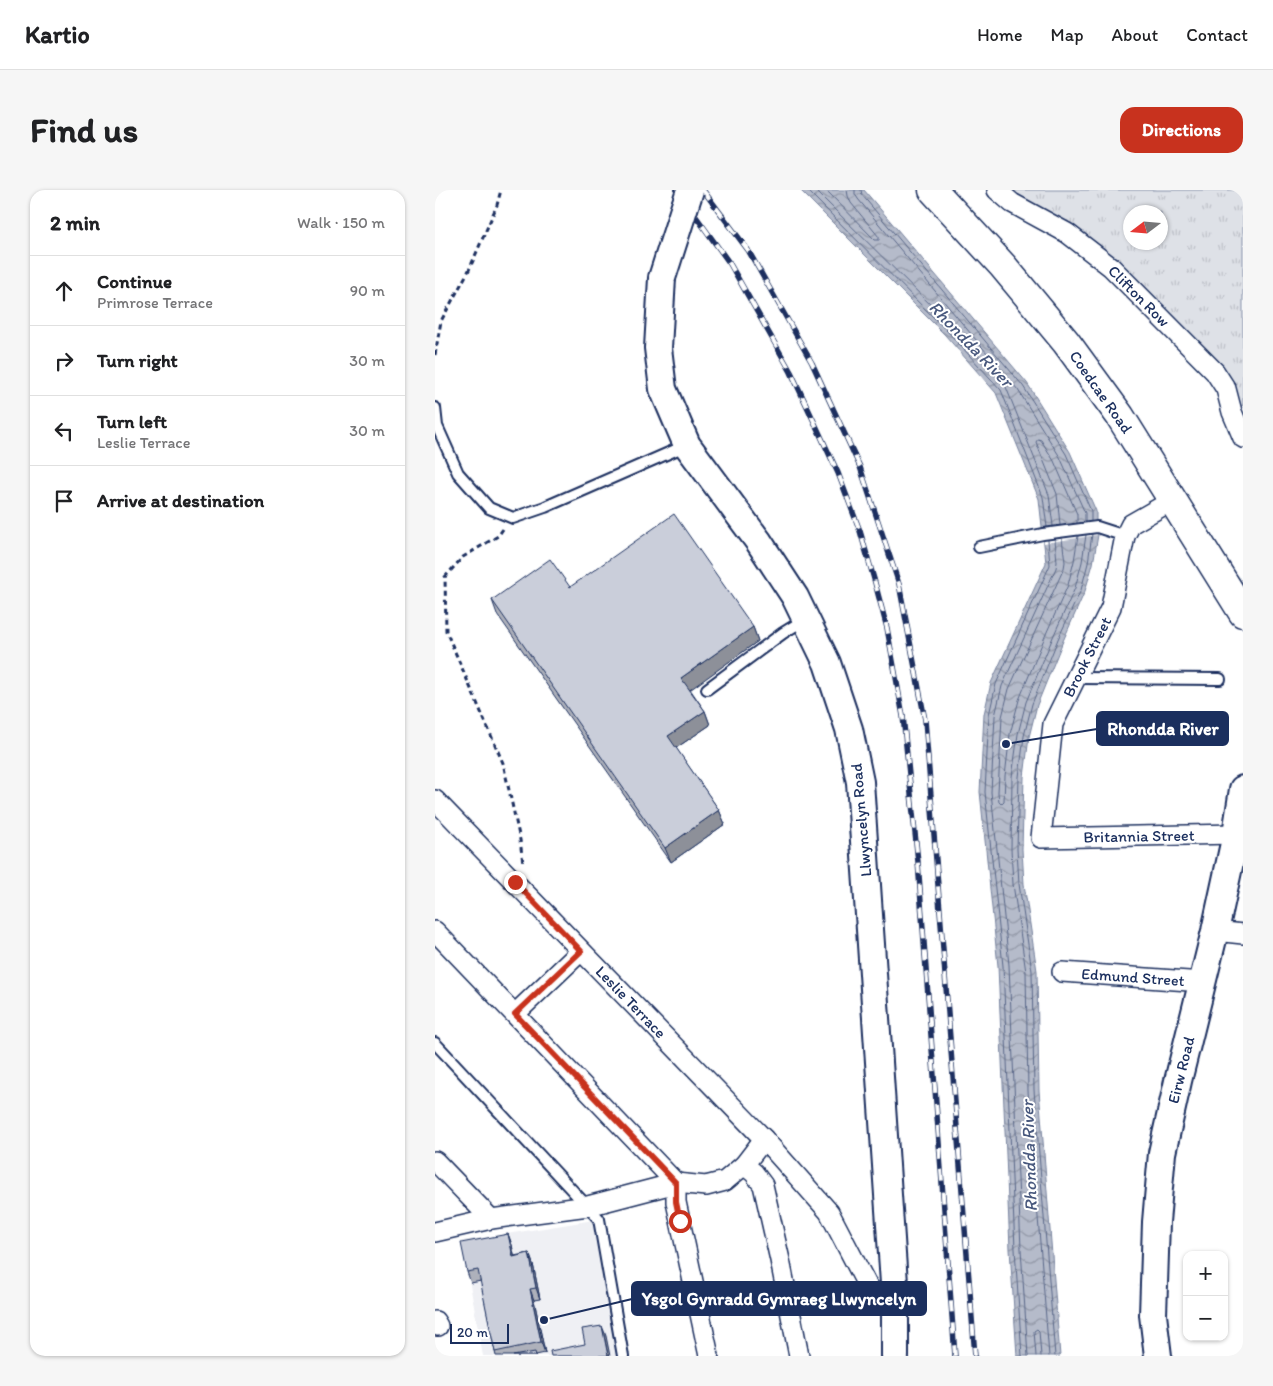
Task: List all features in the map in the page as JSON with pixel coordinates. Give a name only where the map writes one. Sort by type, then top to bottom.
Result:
[{"type":"main road","name":"Llwyncelyn Road","points":[[690,190],[662,278],[658,348],[663,388],[687,445],[759,542],[795,597],[827,663],[849,729],[860,782],[895,1298],[895,1356]]},
{"type":"main road","name":"Coedcae Road","points":[[933,190],[1003,266],[1066,342],[1120,416],[1243,614]]},
{"type":"main road","name":"Eirw Road","points":[[1158,1356],[1153,1315],[1156,1222],[1161,1153],[1215,931],[1236,834],[1243,789]]},
{"type":"street","name":"Clifton Row","points":[[997,190],[1012,203],[1067,233],[1111,267],[1215,372],[1226,389],[1232,412],[1243,438]]},
{"type":"street","points":[[1125,536],[1131,524],[1173,500]]},
{"type":"street","name":"Brook Street","points":[[1041,838],[1053,724],[1111,608],[1125,536]]},
{"type":"street","name":"Leslie Terrace","points":[[435,800],[764,1139],[829,1212],[866,1283],[874,1294],[895,1298]]},
{"type":"street","name":"Britannia Street","points":[[1041,838],[1236,834]]},
{"type":"street","points":[[435,931],[676,1183],[676,1202],[709,1356]]},
{"type":"street","points":[[1215,931],[1243,934]]},
{"type":"street","points":[[515,1014],[581,951]]},
{"type":"street","name":"Edmund Street","points":[[1062,972],[1203,982]]},
{"type":"street","points":[[435,1232],[491,1219],[588,1206],[676,1183],[706,1186],[725,1181],[744,1165],[764,1139]]},
{"type":"street","points":[[435,1161],[491,1219]]},
{"type":"street","points":[[744,1165],[754,1173],[763,1185],[799,1356]]},
{"type":"lane","points":[[435,408],[437,426],[458,473],[489,508],[513,518],[545,507],[687,445]]},
{"type":"lane","points":[[979,547],[1043,534],[1097,527],[1125,536]]},
{"type":"lane","points":[[707,689],[805,619]]},
{"type":"lane","points":[[1077,678],[1220,679]]},
{"type":"lane","points":[[435,1043],[599,1219],[623,1356]]},
{"type":"path","points":[[435,355],[441,321],[469,270],[497,205],[501,190]]},
{"type":"path","points":[[513,518],[508,521],[498,536],[463,557],[445,577],[446,630],[503,763],[521,840],[528,896]]},
{"type":"shaded area","points":[[594,1220],[617,1356],[483,1356],[462,1241]]},
{"type":"green space","points":[[997,190],[1243,190],[1243,405],[1232,412],[1226,389],[1111,267]]},
{"type":"water","points":[[800,190],[864,190],[1027,383],[1070,452],[1096,511],[1098,535],[1093,564],[1085,591],[1037,705],[1029,737],[1024,777],[1022,849],[1024,884],[1037,971],[1039,1090],[1060,1356],[1017,1356],[1010,1249],[998,966],[980,792],[984,714],[991,683],[1046,563],[1039,499],[996,393],[945,335]]},
{"type":"pier","points":[[1096,520],[1098,535],[1044,543],[1042,527]]},
{"type":"building","points":[[674,514],[753,627],[681,678],[705,711],[668,736],[719,810],[665,848],[492,600],[550,559],[570,587]]},
{"type":"building","points":[[508,1234],[513,1257],[529,1253],[536,1288],[530,1289],[541,1342],[495,1352],[478,1270],[467,1272],[461,1243]]},
{"type":"building","points":[[602,1326],[608,1356],[551,1356],[550,1351],[585,1344],[582,1329]]},
{"type":"building","points":[[535,1352],[536,1356],[513,1356]]},
{"type":"railway","points":[[677,190],[730,264],[791,372],[838,473],[860,531],[887,628],[903,716],[918,862],[955,1356]]},
{"type":"railway","points":[[703,190],[748,250],[812,363],[860,467],[899,584],[925,720],[975,1356]]},
{"type":"place","name":"Rhondda River","points":[[1006,744]]},
{"type":"place","name":"Ysgol Gynradd Gymraeg Llwyncelyn","points":[[544,1320]]},
{"type":"route","points":[[515,882],[581,951],[515,1014],[676,1183],[676,1202],[680,1221]]}]
